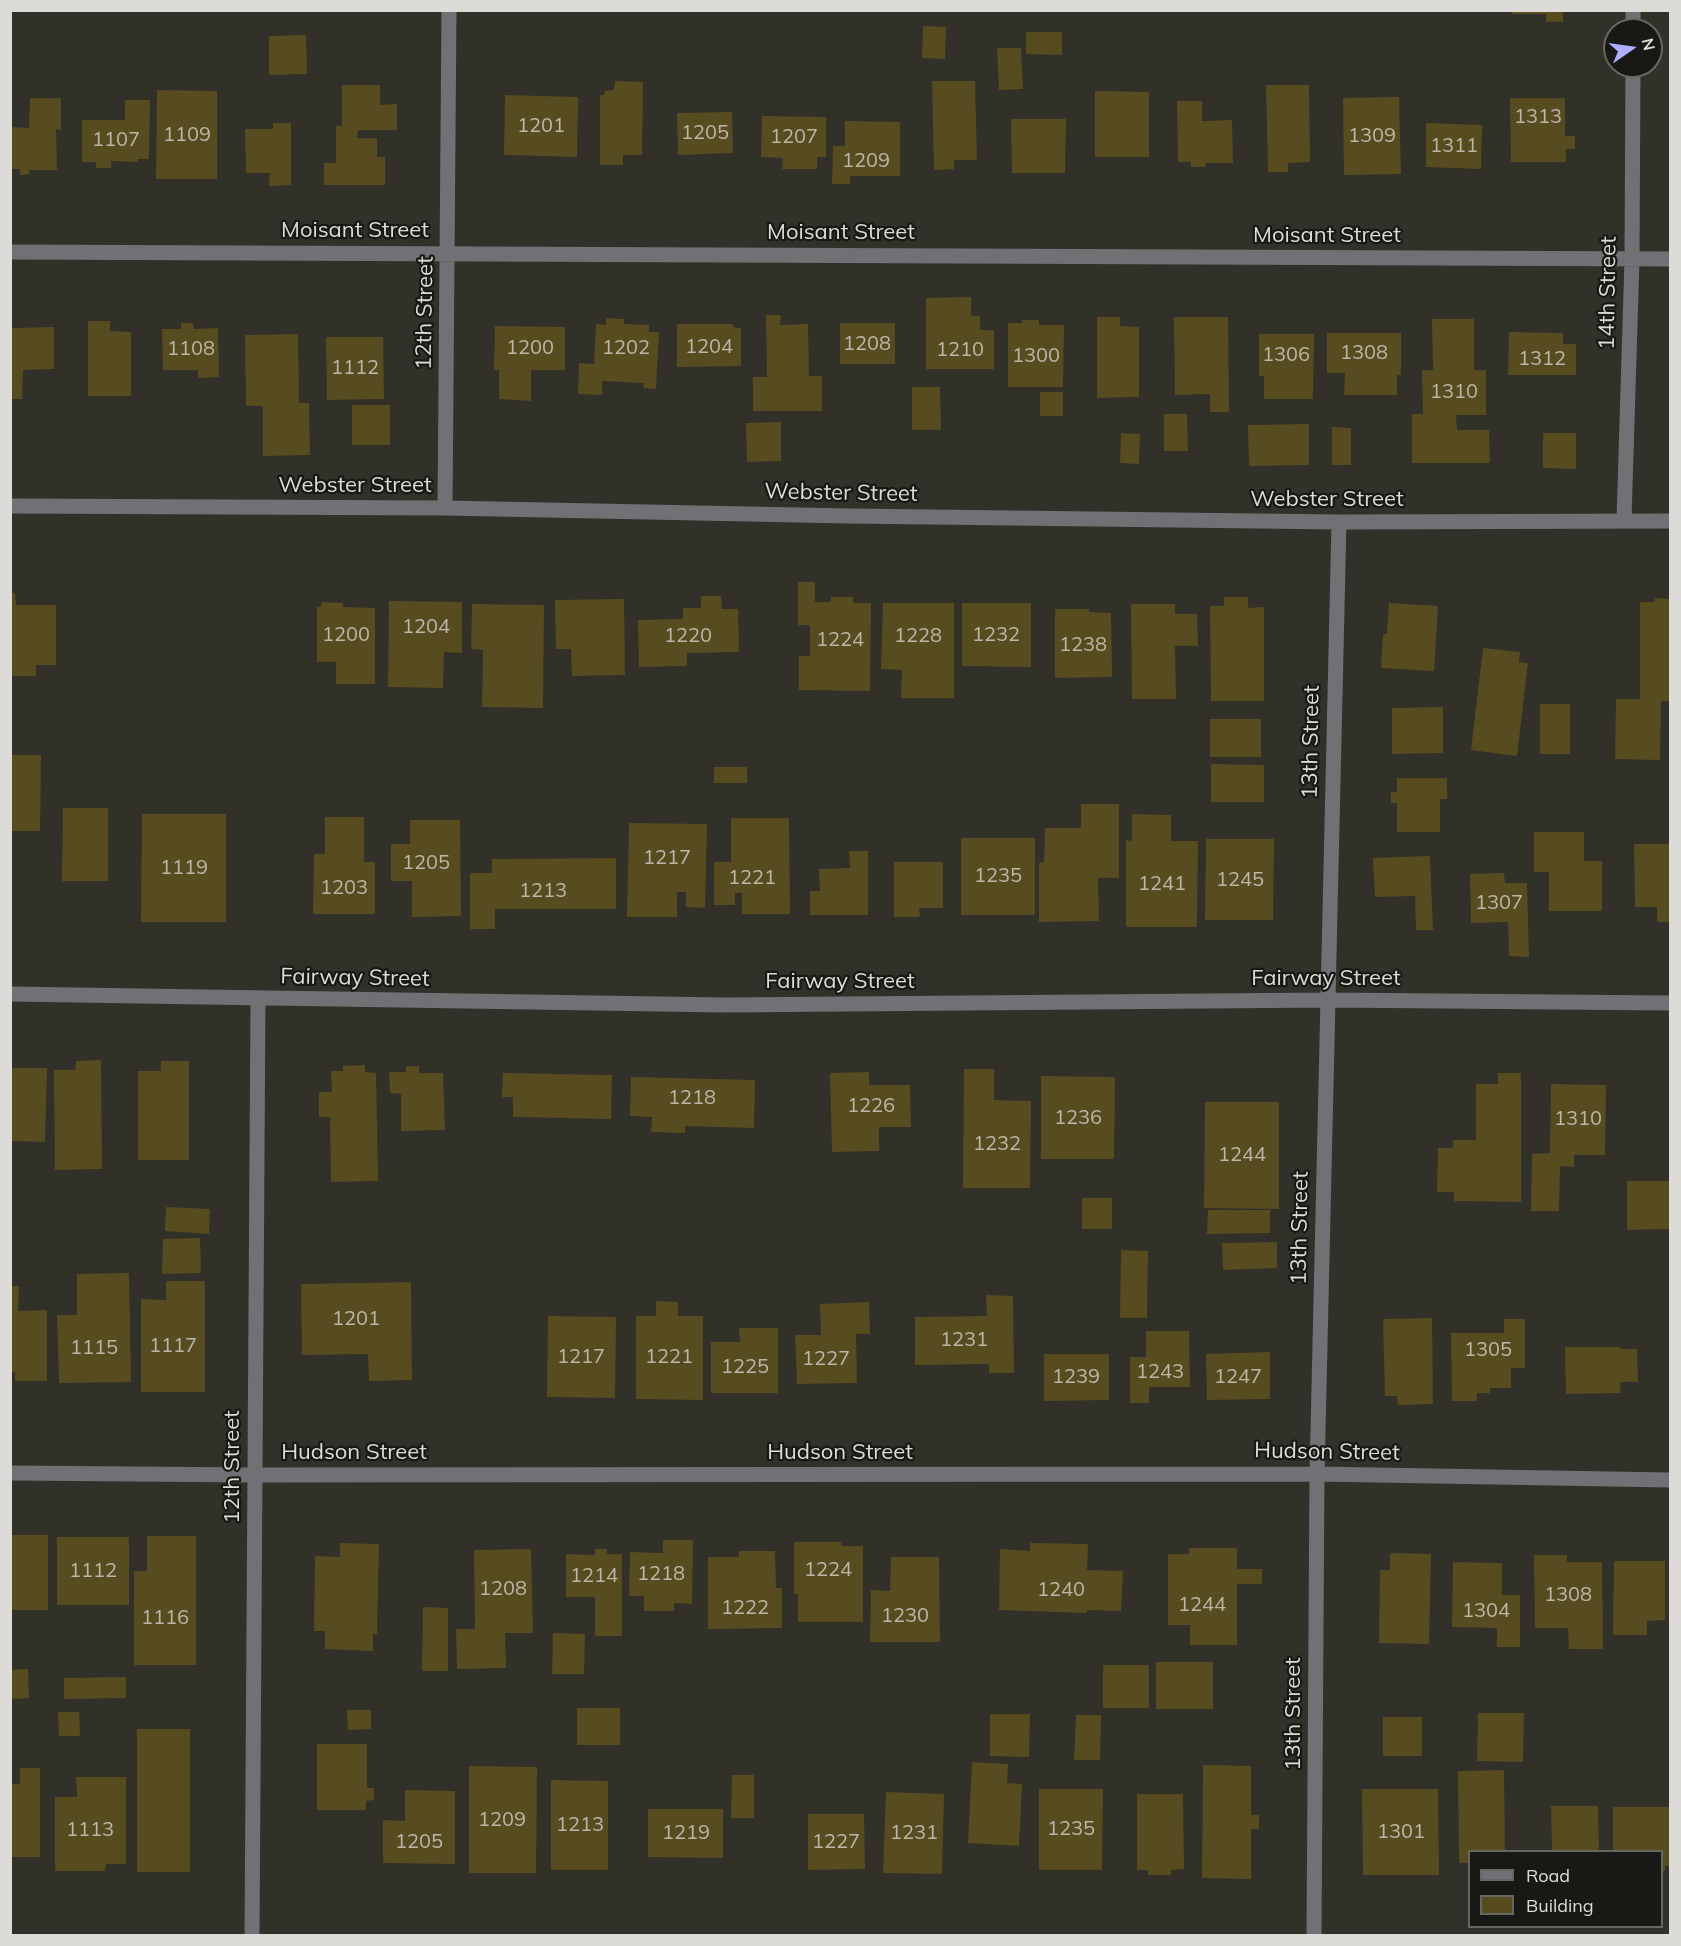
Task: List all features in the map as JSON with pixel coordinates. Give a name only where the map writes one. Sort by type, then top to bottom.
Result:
[{"type":"street","name":"12th Street","points":[[445,508],[449,10]]},
{"type":"street","name":"14th Street","points":[[1624,520],[1632,259],[1633,78]]},
{"type":"street","name":"Moisant Street","points":[[10,252],[1671,259]]},
{"type":"street","name":"Webster Street","points":[[10,506],[445,508],[1339,522],[1671,521]]},
{"type":"street","name":"13th Street","points":[[1314,1935],[1317,1474],[1339,522]]},
{"type":"street","name":"Fairway Street","points":[[10,994],[725,1005],[1328,1000],[1671,1003]]},
{"type":"street","name":"12th Street","points":[[252,1935],[258,999]]},
{"type":"street","name":"Hudson Street","points":[[10,1473],[255,1475],[1317,1474],[1671,1480]]},
{"type":"building","points":[[1512,10],[1563,10],[1563,22],[1546,22],[1546,14],[1512,14]]},
{"type":"building","points":[[923,26],[946,27],[945,59],[922,58]]},
{"type":"building","points":[[1026,32],[1062,32],[1062,55],[1026,54]]},
{"type":"building","points":[[306,35],[307,74],[269,75],[269,36]]},
{"type":"building","points":[[997,48],[1021,48],[1023,89],[999,90]]},
{"type":"building","points":[[615,81],[643,82],[642,155],[623,155],[623,165],[600,165],[600,95],[604,95],[605,91],[614,90]]},
{"type":"building","points":[[932,81],[975,81],[977,160],[954,160],[954,169],[934,170]]},
{"type":"building","points":[[342,85],[380,85],[380,105],[397,104],[397,130],[358,130],[357,138],[377,138],[377,157],[385,157],[385,185],[324,185],[324,163],[336,163],[336,126],[342,126]]},
{"type":"building","points":[[1266,85],[1309,85],[1310,162],[1288,163],[1288,172],[1268,172]]},
{"type":"building","points":[[157,90],[217,91],[217,179],[156,179]]},
{"type":"building","points":[[1095,91],[1149,92],[1149,157],[1095,157]]},
{"type":"building","points":[[505,95],[578,97],[577,157],[504,155]]},
{"type":"building","points":[[1399,97],[1401,174],[1344,175],[1343,98]]},
{"type":"building","points":[[30,98],[61,98],[61,130],[56,129],[57,170],[29,170],[29,174],[20,175],[20,169],[10,169],[10,127],[29,128]]},
{"type":"building","points":[[1510,98],[1565,98],[1565,136],[1575,136],[1575,149],[1566,149],[1566,162],[1511,162]]},
{"type":"building","points":[[125,100],[150,100],[149,159],[138,159],[138,162],[111,161],[111,168],[96,168],[96,162],[82,162],[82,120],[125,120]]},
{"type":"building","points":[[1177,101],[1202,101],[1202,121],[1232,120],[1233,163],[1206,163],[1205,167],[1191,167],[1191,162],[1178,162]]},
{"type":"building","points":[[732,112],[733,153],[678,155],[677,113]]},
{"type":"building","points":[[762,116],[826,117],[826,157],[817,157],[817,169],[782,169],[783,158],[761,157]]},
{"type":"building","points":[[1011,119],[1066,119],[1065,173],[1012,173]]},
{"type":"building","points":[[845,121],[900,122],[900,176],[850,176],[850,184],[832,184],[833,146],[845,146]]},
{"type":"building","points":[[273,123],[291,123],[291,185],[269,186],[270,173],[246,173],[245,129],[273,129]]},
{"type":"building","points":[[1426,123],[1482,125],[1481,169],[1426,167]]},
{"type":"building","points":[[971,297],[971,316],[980,316],[980,330],[994,330],[994,369],[926,369],[926,298]]},
{"type":"building","points":[[766,315],[781,315],[780,325],[808,324],[809,376],[822,376],[822,411],[753,411],[753,377],[767,377]]},
{"type":"building","points":[[1097,317],[1120,317],[1120,326],[1139,327],[1139,397],[1097,398]]},
{"type":"building","points":[[1174,317],[1228,317],[1229,412],[1210,412],[1210,394],[1175,395]]},
{"type":"building","points":[[606,318],[624,319],[624,324],[649,325],[649,332],[659,332],[656,389],[643,388],[644,383],[602,381],[602,395],[578,394],[579,363],[594,364],[596,324],[606,325]]},
{"type":"building","points":[[1432,319],[1474,319],[1474,370],[1486,370],[1486,415],[1456,415],[1457,430],[1489,430],[1490,463],[1412,463],[1412,414],[1423,414],[1422,370],[1433,370]]},
{"type":"building","points":[[1022,320],[1039,320],[1039,325],[1064,325],[1063,387],[1008,387],[1008,323],[1022,323]]},
{"type":"building","points":[[88,321],[110,321],[110,331],[131,332],[131,396],[88,396]]},
{"type":"building","points":[[181,323],[193,323],[194,329],[218,328],[219,377],[198,378],[198,370],[163,370],[162,329],[181,329]]},
{"type":"building","points":[[840,323],[895,323],[895,364],[840,364]]},
{"type":"building","points":[[677,324],[733,324],[733,327],[741,328],[741,366],[677,367]]},
{"type":"building","points":[[495,326],[565,327],[565,370],[531,370],[531,401],[499,399],[499,370],[494,370]]},
{"type":"building","points":[[54,327],[54,369],[23,370],[22,399],[10,399],[10,328]]},
{"type":"building","points":[[1509,332],[1563,333],[1563,344],[1576,344],[1576,375],[1508,375]]},
{"type":"building","points":[[1327,333],[1401,333],[1401,375],[1397,375],[1397,395],[1344,395],[1345,373],[1327,373]]},
{"type":"building","points":[[298,334],[299,403],[309,403],[310,455],[263,456],[263,406],[246,406],[245,335]]},
{"type":"building","points":[[1259,334],[1314,334],[1313,399],[1264,399],[1264,376],[1259,376]]},
{"type":"building","points":[[326,337],[383,337],[384,399],[327,400]]},
{"type":"building","points":[[912,387],[940,387],[941,430],[912,430]]},
{"type":"building","points":[[1040,392],[1063,392],[1063,416],[1040,416]]},
{"type":"building","points":[[352,405],[390,405],[390,445],[352,445]]},
{"type":"building","points":[[1164,414],[1187,414],[1188,451],[1164,451]]},
{"type":"building","points":[[781,422],[781,461],[747,462],[746,423]]},
{"type":"building","points":[[1309,424],[1309,465],[1249,466],[1248,425]]},
{"type":"building","points":[[1332,427],[1351,428],[1351,465],[1332,465]]},
{"type":"building","points":[[1121,433],[1140,434],[1139,464],[1120,463]]},
{"type":"building","points":[[1543,433],[1576,433],[1576,469],[1543,468]]},
{"type":"building","points":[[798,582],[815,582],[815,602],[831,602],[831,597],[853,597],[853,603],[871,603],[870,691],[799,690],[799,656],[810,656],[810,625],[798,625]]},
{"type":"building","points":[[10,593],[15,593],[16,605],[56,605],[56,665],[36,665],[36,676],[10,676]]},
{"type":"building","points":[[701,596],[721,596],[722,609],[738,609],[739,652],[687,653],[687,666],[639,667],[638,620],[683,619],[683,608],[701,608]]},
{"type":"building","points":[[1224,597],[1248,597],[1248,608],[1264,607],[1264,701],[1211,701],[1210,606],[1224,606]]},
{"type":"building","points":[[1655,598],[1669,599],[1670,603],[1670,701],[1661,701],[1660,760],[1615,759],[1616,699],[1640,699],[1640,602],[1655,602]]},
{"type":"building","points":[[624,599],[625,675],[572,676],[571,649],[556,649],[555,600]]},
{"type":"building","points":[[389,601],[462,602],[462,653],[444,652],[443,688],[388,687]]},
{"type":"building","points":[[322,602],[343,603],[343,607],[375,608],[375,684],[336,684],[336,662],[317,662],[317,607],[321,607]]},
{"type":"building","points":[[883,603],[954,603],[954,698],[901,698],[902,670],[881,669]]},
{"type":"building","points":[[962,603],[1031,603],[1031,667],[962,666]]},
{"type":"building","points":[[1389,603],[1438,606],[1434,671],[1381,668],[1383,634],[1387,634]]},
{"type":"building","points":[[472,604],[544,605],[543,708],[482,707],[483,650],[471,649]]},
{"type":"building","points":[[1131,604],[1175,604],[1175,614],[1197,614],[1198,646],[1175,646],[1176,699],[1132,699]]},
{"type":"building","points":[[1055,609],[1089,609],[1089,612],[1111,613],[1112,677],[1055,678]]},
{"type":"building","points":[[1483,648],[1520,652],[1519,662],[1528,663],[1517,756],[1471,750]]},
{"type":"building","points":[[1540,704],[1570,704],[1570,754],[1540,754]]},
{"type":"building","points":[[1443,707],[1443,753],[1392,754],[1392,708]]},
{"type":"building","points":[[1210,719],[1261,719],[1261,757],[1210,757]]},
{"type":"building","points":[[10,755],[41,755],[40,831],[10,831]]},
{"type":"building","points":[[1211,764],[1264,765],[1264,802],[1211,802]]},
{"type":"building","points":[[714,767],[747,767],[747,783],[714,783]]},
{"type":"building","points":[[1397,778],[1447,778],[1447,799],[1440,799],[1440,832],[1397,832],[1397,803],[1391,803],[1391,792],[1397,792]]},
{"type":"building","points":[[1081,804],[1119,804],[1119,878],[1098,878],[1099,921],[1039,922],[1039,863],[1044,862],[1045,828],[1081,828]]},
{"type":"building","points":[[63,808],[108,808],[108,881],[62,881]]},
{"type":"building","points":[[142,814],[226,814],[226,922],[141,922]]},
{"type":"building","points":[[1132,814],[1171,815],[1171,841],[1198,841],[1197,927],[1126,927],[1126,840],[1132,841]]},
{"type":"building","points":[[325,817],[364,817],[364,862],[375,862],[375,914],[313,914],[314,854],[325,854]]},
{"type":"building","points":[[731,818],[789,818],[790,914],[742,914],[742,893],[735,893],[735,905],[714,905],[714,862],[731,862]]},
{"type":"building","points":[[410,820],[460,820],[461,916],[412,917],[412,881],[391,881],[391,844],[410,844]]},
{"type":"building","points":[[629,823],[707,824],[705,908],[686,907],[686,892],[677,892],[677,917],[627,917]]},
{"type":"building","points":[[1534,832],[1584,832],[1584,861],[1602,861],[1602,911],[1549,911],[1549,872],[1534,872]]},
{"type":"building","points":[[961,838],[1035,838],[1035,915],[961,915]]},
{"type":"building","points":[[1206,839],[1274,839],[1273,920],[1205,920]]},
{"type":"building","points":[[1634,844],[1670,844],[1670,922],[1657,922],[1657,907],[1635,907]]},
{"type":"building","points":[[849,851],[868,851],[868,915],[810,915],[810,891],[820,891],[819,869],[850,868]]},
{"type":"building","points":[[1430,856],[1433,930],[1416,930],[1415,896],[1375,897],[1373,858]]},
{"type":"building","points":[[616,858],[616,909],[495,909],[495,929],[470,929],[470,873],[492,873],[492,859]]},
{"type":"building","points":[[894,862],[943,862],[943,908],[919,908],[920,917],[894,917]]},
{"type":"building","points":[[1504,873],[1505,883],[1527,883],[1529,957],[1509,956],[1508,922],[1471,923],[1470,874]]},
{"type":"building","points":[[101,1060],[102,1169],[55,1170],[54,1070],[75,1070],[76,1061]]},
{"type":"building","points":[[161,1061],[189,1061],[189,1160],[138,1160],[138,1071],[161,1071]]},
{"type":"building","points":[[365,1065],[365,1072],[376,1073],[378,1181],[331,1182],[330,1117],[319,1117],[319,1092],[332,1092],[331,1071],[343,1071],[343,1066]]},
{"type":"building","points":[[406,1066],[419,1066],[419,1073],[443,1073],[445,1130],[401,1131],[401,1094],[390,1093],[389,1072],[406,1072]]},
{"type":"building","points":[[10,1068],[47,1068],[45,1142],[10,1141]]},
{"type":"building","points":[[964,1069],[994,1069],[994,1100],[1031,1101],[1030,1188],[963,1188]]},
{"type":"building","points":[[869,1072],[869,1085],[910,1085],[911,1127],[879,1127],[879,1151],[832,1152],[830,1073]]},
{"type":"building","points":[[503,1073],[612,1075],[611,1119],[513,1117],[513,1097],[502,1097]]},
{"type":"building","points":[[1498,1073],[1521,1073],[1521,1202],[1454,1201],[1454,1192],[1437,1192],[1438,1148],[1453,1148],[1453,1140],[1476,1140],[1476,1084],[1498,1084]]},
{"type":"building","points":[[1041,1076],[1115,1077],[1114,1159],[1041,1159]]},
{"type":"building","points":[[631,1077],[755,1080],[754,1128],[685,1126],[685,1133],[651,1132],[652,1117],[630,1116]]},
{"type":"building","points":[[1551,1084],[1606,1085],[1605,1155],[1574,1155],[1574,1167],[1560,1166],[1559,1211],[1531,1211],[1532,1154],[1550,1153]]},
{"type":"building","points":[[1205,1102],[1279,1102],[1279,1209],[1204,1208]]},
{"type":"building","points":[[1627,1181],[1670,1181],[1670,1229],[1627,1230]]},
{"type":"building","points":[[1082,1198],[1112,1198],[1112,1229],[1082,1229]]},
{"type":"building","points":[[166,1207],[210,1209],[209,1234],[165,1231]]},
{"type":"building","points":[[1208,1210],[1270,1210],[1270,1233],[1207,1234]]},
{"type":"building","points":[[200,1238],[201,1273],[162,1274],[163,1239]]},
{"type":"building","points":[[1277,1242],[1277,1268],[1223,1270],[1222,1243]]},
{"type":"building","points":[[1121,1250],[1148,1251],[1147,1318],[1120,1318]]},
{"type":"building","points":[[129,1273],[131,1382],[59,1383],[57,1315],[77,1315],[77,1274]]},
{"type":"building","points":[[166,1281],[205,1281],[205,1392],[141,1392],[141,1299],[166,1300]]},
{"type":"building","points":[[411,1282],[412,1380],[369,1381],[368,1354],[302,1355],[301,1284]]},
{"type":"building","points":[[10,1286],[19,1286],[18,1311],[47,1310],[47,1381],[15,1381],[15,1372],[10,1372]]},
{"type":"building","points":[[986,1295],[1013,1296],[1014,1373],[989,1373],[989,1364],[915,1365],[915,1317],[987,1316]]},
{"type":"building","points":[[656,1301],[678,1302],[678,1316],[703,1316],[703,1400],[636,1399],[636,1316],[656,1316]]},
{"type":"building","points":[[869,1302],[870,1334],[856,1334],[857,1383],[797,1384],[795,1335],[821,1335],[820,1304]]},
{"type":"building","points":[[548,1316],[616,1317],[615,1398],[547,1397]]},
{"type":"building","points":[[1432,1318],[1433,1404],[1398,1405],[1397,1396],[1385,1396],[1383,1319]]},
{"type":"building","points":[[1504,1319],[1525,1319],[1525,1368],[1511,1368],[1511,1388],[1490,1388],[1490,1393],[1477,1393],[1477,1401],[1452,1401],[1451,1333],[1504,1333]]},
{"type":"building","points":[[739,1328],[778,1328],[778,1393],[711,1393],[711,1342],[740,1342]]},
{"type":"building","points":[[1146,1331],[1189,1331],[1190,1387],[1149,1387],[1149,1403],[1130,1403],[1130,1357],[1146,1357]]},
{"type":"building","points":[[1565,1347],[1637,1349],[1638,1382],[1620,1382],[1621,1393],[1566,1394]]},
{"type":"building","points":[[1270,1352],[1270,1399],[1207,1400],[1206,1354]]},
{"type":"building","points":[[1044,1354],[1109,1354],[1109,1400],[1044,1401]]},
{"type":"building","points":[[10,1535],[48,1535],[48,1610],[10,1610]]},
{"type":"building","points":[[147,1536],[196,1536],[196,1665],[134,1665],[134,1571],[147,1571]]},
{"type":"building","points":[[57,1537],[129,1537],[129,1605],[57,1605]]},
{"type":"building","points":[[663,1540],[693,1540],[692,1604],[674,1603],[674,1611],[644,1611],[644,1596],[629,1596],[630,1552],[663,1553]]},
{"type":"building","points":[[794,1542],[841,1542],[841,1546],[863,1546],[863,1622],[798,1622],[798,1594],[794,1594]]},
{"type":"building","points":[[340,1543],[379,1544],[377,1634],[373,1634],[373,1651],[325,1649],[325,1631],[314,1631],[315,1556],[340,1557]]},
{"type":"building","points":[[1030,1543],[1088,1544],[1087,1570],[1123,1571],[1121,1611],[1087,1610],[1086,1613],[999,1610],[1000,1549],[1030,1551]]},
{"type":"building","points":[[1189,1548],[1237,1548],[1237,1569],[1262,1569],[1262,1584],[1237,1584],[1237,1645],[1190,1645],[1190,1625],[1168,1625],[1168,1554],[1189,1554]]},
{"type":"building","points":[[531,1549],[533,1633],[505,1633],[506,1668],[457,1669],[456,1629],[475,1629],[474,1550]]},
{"type":"building","points":[[595,1549],[607,1549],[607,1554],[622,1554],[622,1636],[595,1636],[595,1597],[566,1597],[566,1554],[595,1555]]},
{"type":"building","points":[[739,1551],[775,1551],[776,1588],[782,1588],[782,1628],[708,1629],[708,1557],[739,1557]]},
{"type":"building","points":[[1390,1553],[1431,1554],[1429,1644],[1379,1643],[1380,1570],[1390,1570]]},
{"type":"building","points":[[1534,1555],[1567,1555],[1567,1562],[1602,1562],[1603,1649],[1569,1649],[1568,1628],[1535,1628]]},
{"type":"building","points":[[891,1557],[939,1557],[940,1642],[870,1642],[871,1590],[890,1591]]},
{"type":"building","points":[[1614,1561],[1665,1561],[1665,1620],[1647,1621],[1647,1635],[1613,1635]]},
{"type":"building","points":[[1453,1562],[1502,1563],[1502,1595],[1520,1595],[1520,1647],[1497,1647],[1497,1628],[1452,1627]]},
{"type":"building","points":[[423,1607],[448,1608],[448,1671],[422,1671]]},
{"type":"building","points":[[553,1633],[585,1634],[584,1674],[552,1674]]},
{"type":"building","points":[[1156,1662],[1213,1662],[1213,1709],[1156,1709]]},
{"type":"building","points":[[1103,1665],[1149,1665],[1149,1708],[1103,1708]]},
{"type":"building","points":[[28,1669],[29,1698],[10,1699],[10,1670]]},
{"type":"building","points":[[126,1677],[126,1698],[64,1699],[64,1678]]},
{"type":"building","points":[[577,1708],[620,1708],[620,1745],[577,1745]]},
{"type":"building","points":[[347,1710],[371,1710],[371,1729],[348,1730]]},
{"type":"building","points":[[58,1712],[79,1712],[80,1736],[59,1736]]},
{"type":"building","points":[[1478,1713],[1524,1713],[1523,1762],[1477,1761]]},
{"type":"building","points":[[990,1714],[1030,1714],[1029,1757],[990,1756]]},
{"type":"building","points":[[1076,1715],[1101,1715],[1100,1760],[1074,1760]]},
{"type":"building","points":[[1383,1717],[1422,1717],[1422,1756],[1383,1756]]},
{"type":"building","points":[[137,1729],[190,1729],[190,1872],[137,1872]]},
{"type":"building","points":[[317,1744],[367,1744],[367,1788],[374,1788],[374,1800],[366,1801],[366,1810],[317,1810]]},
{"type":"building","points":[[972,1762],[1008,1764],[1007,1783],[1022,1784],[1019,1846],[968,1843]]},
{"type":"building","points":[[1203,1765],[1251,1766],[1251,1815],[1259,1815],[1259,1829],[1251,1829],[1251,1879],[1202,1878]]},
{"type":"building","points":[[469,1766],[537,1767],[536,1873],[469,1873]]},
{"type":"building","points":[[20,1768],[40,1768],[40,1857],[10,1857],[10,1784],[20,1784]]},
{"type":"building","points":[[1504,1770],[1505,1850],[1468,1850],[1468,1863],[1459,1863],[1458,1771]]},
{"type":"building","points":[[732,1775],[754,1775],[754,1818],[731,1818]]},
{"type":"building","points":[[76,1777],[126,1777],[126,1864],[106,1864],[105,1871],[55,1871],[55,1797],[77,1797]]},
{"type":"building","points":[[551,1780],[608,1781],[608,1870],[551,1870]]},
{"type":"building","points":[[1039,1789],[1103,1789],[1102,1870],[1039,1870]]},
{"type":"building","points":[[1362,1789],[1438,1789],[1439,1875],[1363,1875]]},
{"type":"building","points":[[405,1790],[455,1791],[455,1864],[383,1863],[383,1820],[405,1821]]},
{"type":"building","points":[[886,1792],[944,1794],[942,1874],[883,1873]]},
{"type":"building","points":[[1137,1794],[1183,1794],[1184,1869],[1171,1870],[1171,1875],[1148,1875],[1148,1870],[1137,1870]]},
{"type":"building","points":[[1551,1806],[1598,1806],[1599,1850],[1552,1850]]},
{"type":"building","points":[[1613,1807],[1670,1807],[1670,1866],[1665,1866],[1665,1871],[1663,1871],[1663,1850],[1613,1850]]},
{"type":"building","points":[[648,1809],[723,1809],[723,1858],[648,1857]]},
{"type":"building","points":[[808,1814],[864,1814],[865,1869],[808,1870]]}]
